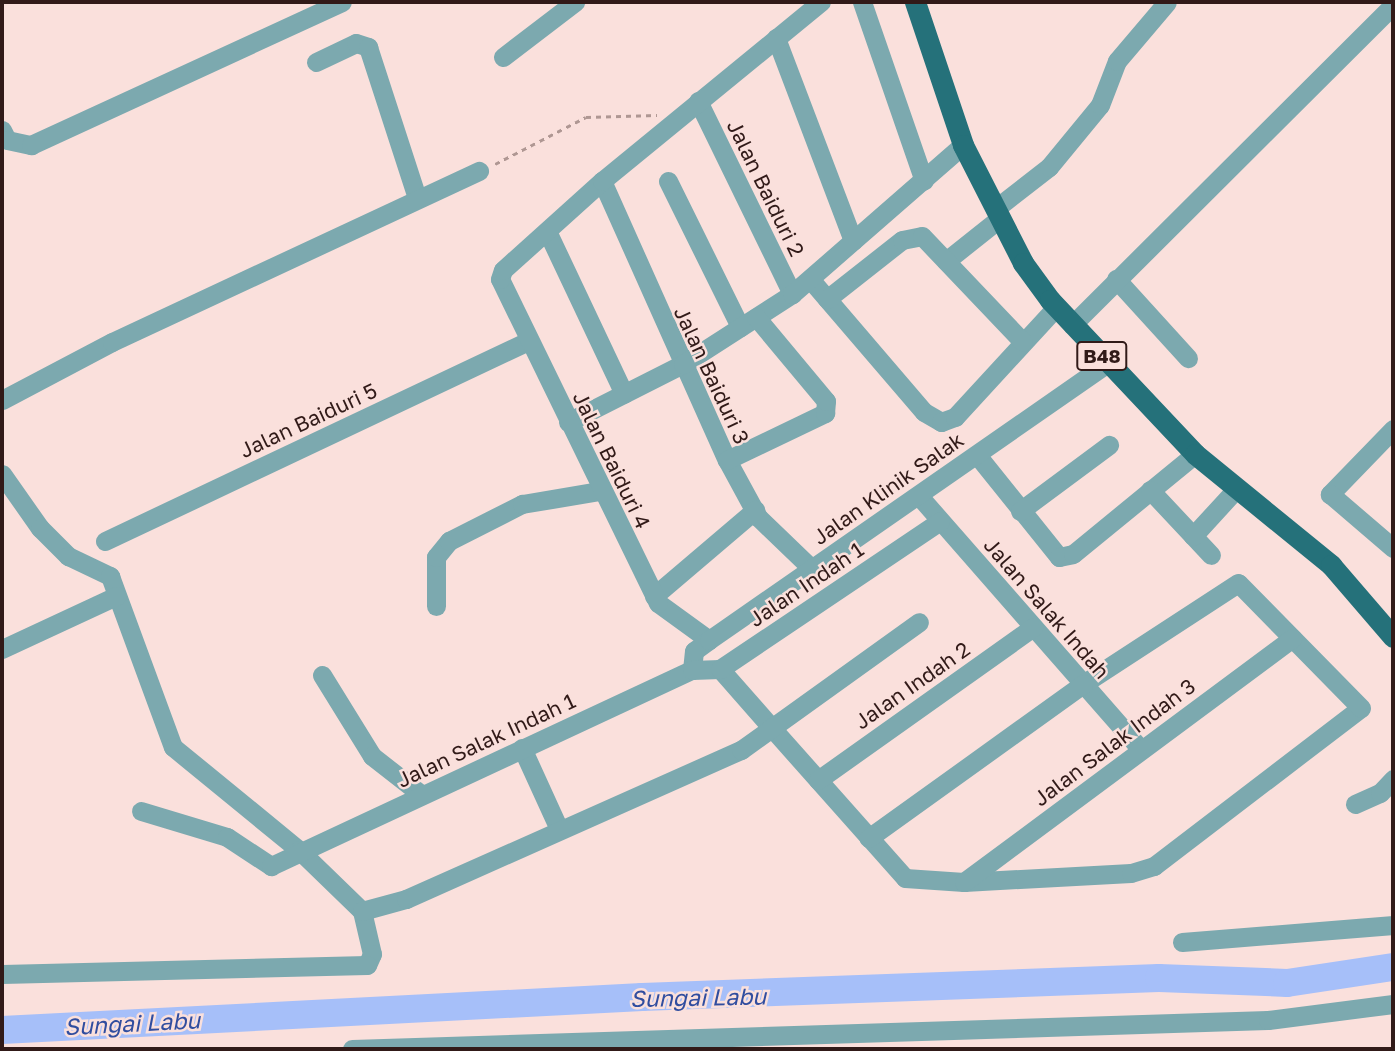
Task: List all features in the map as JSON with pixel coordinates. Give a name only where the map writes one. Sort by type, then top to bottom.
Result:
[{"type":"main road","name":"B48","points":[[918,4],[963,145],[1023,263],[1056,307],[1195,454],[1331,565],[1393,637]]},
{"type":"street","points":[[2,130],[7,140],[31,145],[342,2]]},
{"type":"street","points":[[503,57],[575,2]]},
{"type":"street","points":[[624,394],[547,231],[675,119],[821,2]]},
{"type":"street","points":[[862,2],[925,181]]},
{"type":"street","points":[[946,261],[1049,167],[1100,105],[1117,61],[1167,2]]},
{"type":"street","points":[[1072,325],[1115,279],[1393,5]]},
{"type":"street","points":[[776,38],[853,242]]},
{"type":"street","points":[[316,62],[356,43],[368,47],[417,198]]},
{"type":"street","name":"Jalan Baiduri 2","points":[[698,101],[792,294]]},
{"type":"street","points":[[568,422],[683,364],[792,294],[925,181],[963,145]]},
{"type":"street","points":[[2,400],[417,198],[479,171]]},
{"type":"street","name":"Jalan Baiduri 3","points":[[602,181],[727,460],[755,510],[812,569]]},
{"type":"street","points":[[668,181],[748,322],[826,401],[825,413],[727,460]]},
{"type":"street","name":"Jalan Baiduri 4","points":[[547,231],[500,279],[600,491],[654,596],[698,654]]},
{"type":"street","points":[[827,299],[902,240],[922,236],[1023,342]]},
{"type":"street","points":[[810,279],[924,412],[941,422],[956,416],[1056,307]]},
{"type":"street","points":[[1115,279],[1188,359]]},
{"type":"street","name":"Jalan Baiduri 5","points":[[105,541],[529,341]]},
{"type":"street","name":"Jalan Klinik Salak","points":[[698,654],[812,569],[1108,363]]},
{"type":"street","points":[[1392,432],[1330,494],[1393,548]]},
{"type":"street","points":[[1020,511],[1109,445]]},
{"type":"street","points":[[977,455],[1059,558],[1073,554],[1195,454]]},
{"type":"street","points":[[2,474],[40,528],[68,556],[110,576],[173,747],[299,850],[362,911],[372,954],[367,965],[2,974]]},
{"type":"street","points":[[1193,536],[1236,489]]},
{"type":"street","points":[[436,606],[436,558],[449,541],[522,504],[600,491]]},
{"type":"street","points":[[1150,491],[1211,555]]},
{"type":"street","name":"Jalan Salak Indah","points":[[919,496],[1141,750]]},
{"type":"street","points":[[654,596],[755,510]]},
{"type":"street","name":"Jalan Indah 1","points":[[720,669],[940,521]]},
{"type":"street","points":[[698,654],[720,669],[869,838],[905,878],[964,881],[1131,873],[1154,866],[1360,708],[1238,583],[1083,684],[869,838]]},
{"type":"street","points":[[2,649],[116,596]]},
{"type":"street","points":[[362,911],[406,899],[558,827],[741,750],[919,622]]},
{"type":"street","name":"Jalan Indah 2","points":[[818,780],[1033,627]]},
{"type":"street","name":"Jalan Salak Indah 3","points":[[964,881],[1292,638]]},
{"type":"street","name":"Jalan Salak Indah 1","points":[[141,811],[227,837],[271,866],[299,850],[523,748],[698,654]]},
{"type":"street","points":[[322,675],[372,756],[422,795]]},
{"type":"street","points":[[523,748],[558,827]]},
{"type":"street","points":[[1354,804],[1380,793],[1393,779]]},
{"type":"street","points":[[1182,942],[1393,925]]},
{"type":"street","points":[[354,1049],[1268,1020],[1393,1004]]},
{"type":"path","points":[[479,171],[545,142],[586,117],[645,112],[675,119]]},
{"type":"waterway","name":"Sungai Labu","points":[[2,1030],[642,997],[1159,978],[1287,983],[1393,967]]}]
